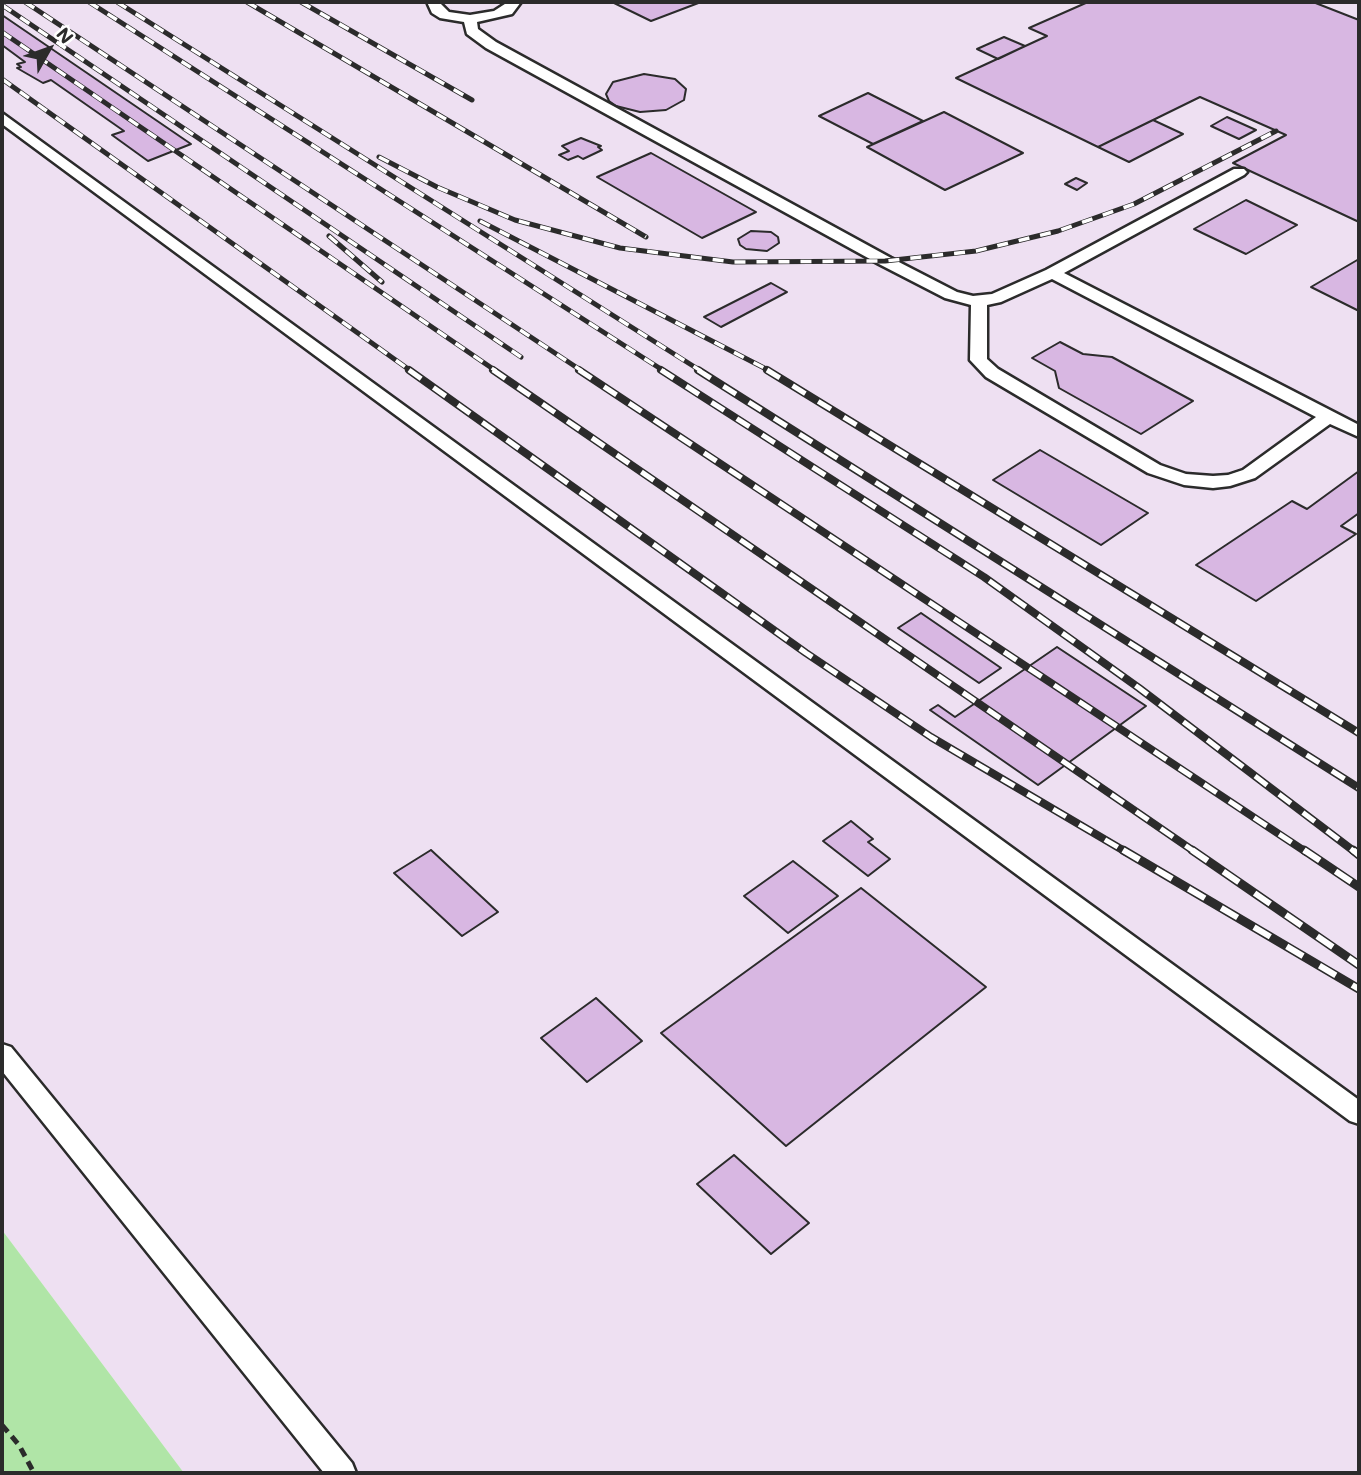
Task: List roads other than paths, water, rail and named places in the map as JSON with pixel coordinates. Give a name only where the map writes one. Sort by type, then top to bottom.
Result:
[{"type":"lane","points":[[433,2],[437,10],[445,15],[470,19],[497,15],[507,11],[515,2]]},
{"type":"lane","points":[[470,19],[472,31],[491,45],[918,278],[951,295],[979,301],[995,299],[1052,273],[1239,172]]},
{"type":"lane","points":[[2,117],[1359,1114]]},
{"type":"lane","points":[[1052,273],[1359,432]]},
{"type":"lane","points":[[979,301],[976,349],[979,360],[992,373],[1154,469],[1184,479],[1230,481],[1249,474],[1329,416]]},
{"type":"lane","points":[[2,1054],[342,1473]]},
{"type":"railway","points":[[25,2],[582,371]]},
{"type":"railway","points":[[89,2],[664,371]]},
{"type":"railway","points":[[117,2],[701,371]]},
{"type":"railway","points":[[247,2],[646,237]]},
{"type":"railway","points":[[301,2],[472,100]]},
{"type":"railway","points":[[2,5],[521,357]]},
{"type":"railway","points":[[2,32],[496,371]]},
{"type":"railway","points":[[2,79],[411,371]]},
{"type":"railway","points":[[379,157],[437,187],[515,220],[620,248],[733,262],[885,261],[976,251],[1058,231],[1134,204],[1276,131]]},
{"type":"railway","points":[[480,221],[770,371]]},
{"type":"railway","points":[[329,236],[382,282]]},
{"type":"railway","points":[[409,370],[806,653],[931,737],[1126,852]]},
{"type":"railway","points":[[493,370],[1195,852]]},
{"type":"railway","points":[[579,370],[1306,852]]},
{"type":"railway","points":[[661,370],[984,577],[1139,688],[1355,852]]},
{"type":"railway","points":[[698,370],[1359,788]]},
{"type":"railway","points":[[767,370],[1359,733]]},
{"type":"railway","points":[[1123,850],[1359,989]]},
{"type":"railway","points":[[1192,850],[1359,965]]},
{"type":"railway","points":[[1304,850],[1359,887]]},
{"type":"railway","points":[[1353,850],[1359,855]]}]
